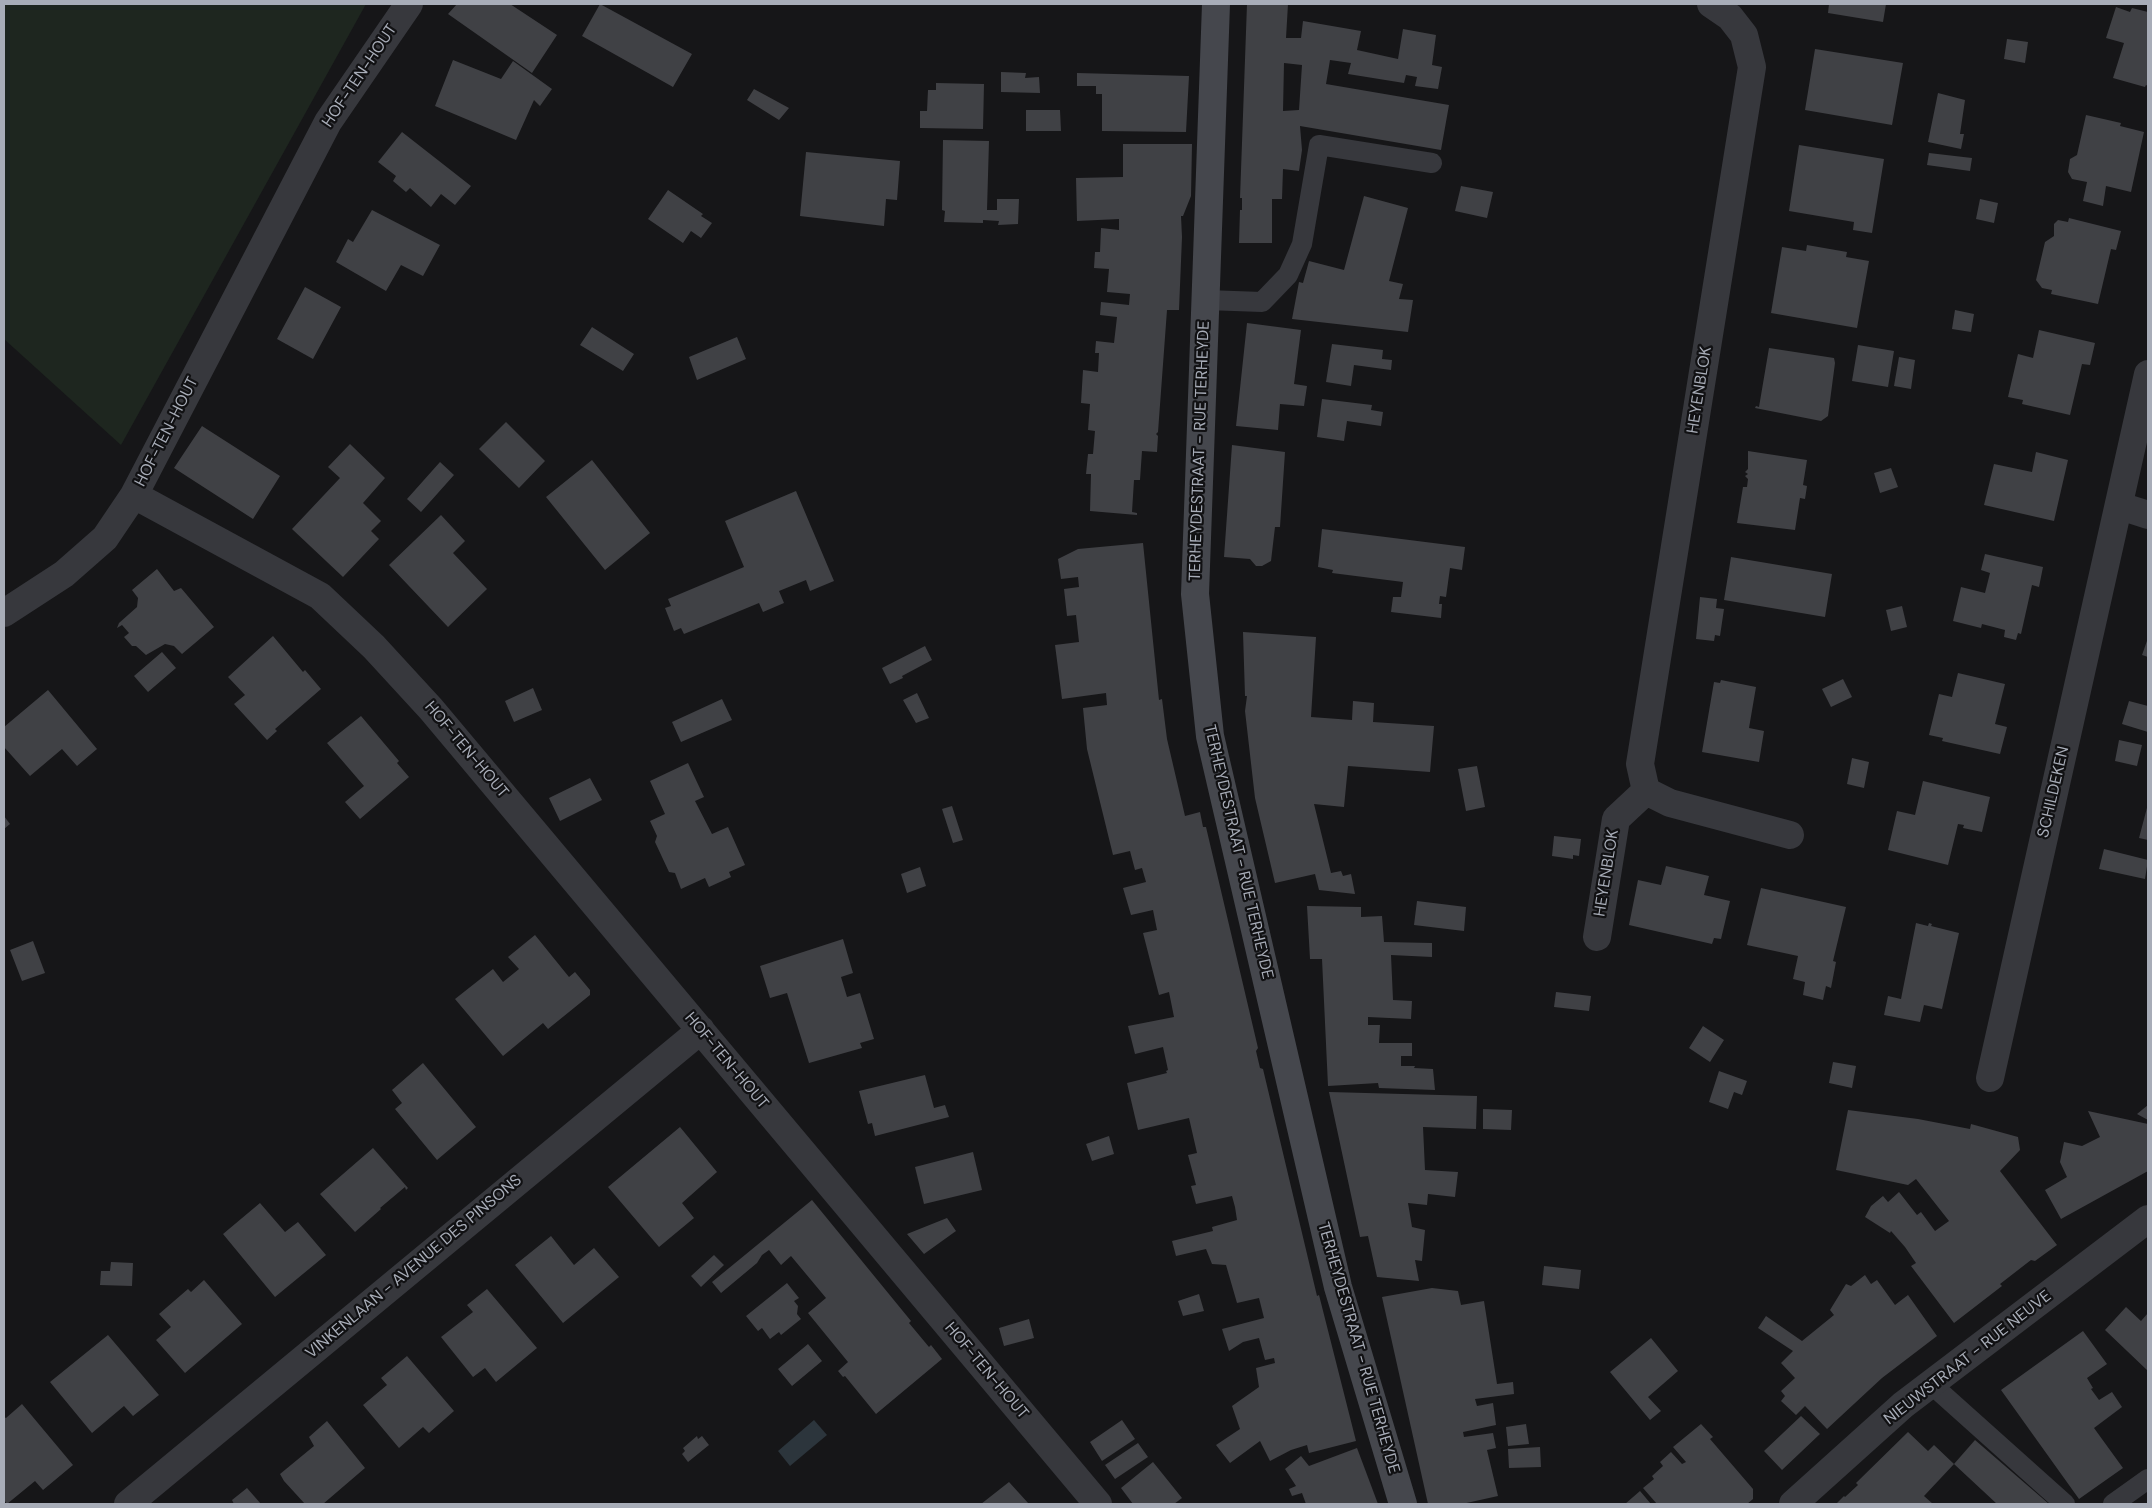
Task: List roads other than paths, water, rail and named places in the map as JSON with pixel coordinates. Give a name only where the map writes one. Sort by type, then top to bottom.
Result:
[{"type":"street","name":"TERHEYDESTRAAT - RUE TERHEYDE","points":[[1216,4],[1195,594],[1210,736],[1338,1287],[1403,1504]]},
{"type":"street","name":"HEYENBLOK","points":[[1597,937],[1616,819],[1646,791],[1640,764],[1752,67],[1744,35],[1730,16],[1711,4]]},
{"type":"street","name":"HOF-TEN-HOUT","points":[[405,5],[328,122],[134,495],[320,596],[374,647],[431,709],[1098,1504]]},
{"type":"street","name":"SCHILDEKEN","points":[[1990,1078],[2120,506],[2148,374]]},
{"type":"street","points":[[4,614],[64,574],[105,538],[134,495]]},
{"type":"street","points":[[2120,506],[2148,515]]},
{"type":"street","points":[[1646,791],[1670,803],[1790,835]]},
{"type":"street","name":"VINKENLAAN - AVENUE DES PINSONS","points":[[128,1504],[700,1030]]},
{"type":"street","name":"NIEUWSTRAAT - RUE NEUVE","points":[[1793,1504],[1903,1405],[2148,1219]]},
{"type":"lane","points":[[1206,300],[1262,302],[1288,275],[1302,244],[1319,145],[1432,163]]},
{"type":"lane","points":[[1932,1384],[2065,1504]]},
{"type":"lane","points":[[2113,1504],[2148,1479]]}]
